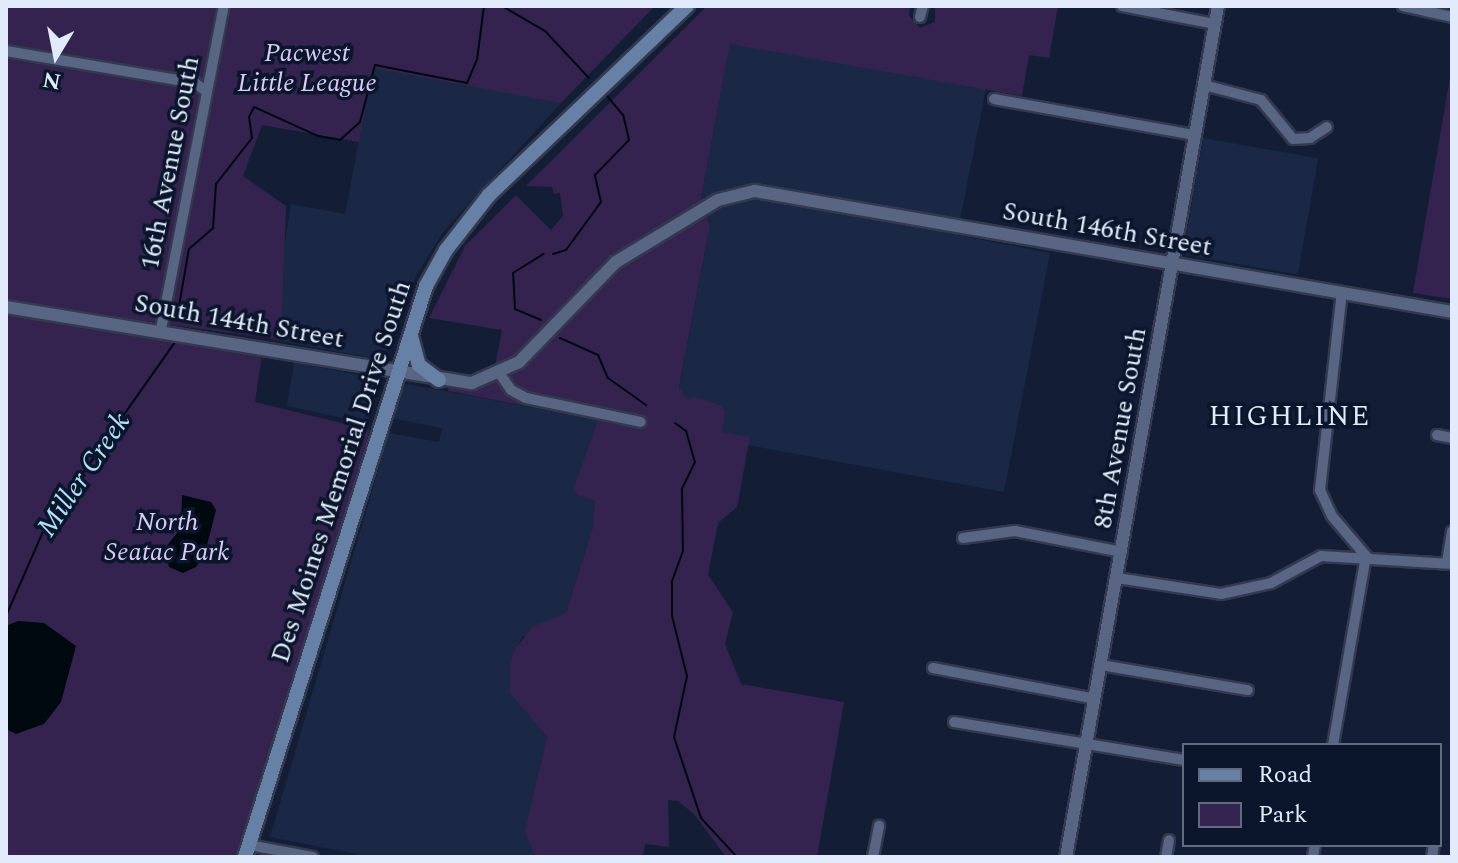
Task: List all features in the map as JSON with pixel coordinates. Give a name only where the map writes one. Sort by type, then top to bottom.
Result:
[{"type":"main road","name":"Des Moines Memorial Drive South","points":[[247,851],[396,372],[410,331],[446,250],[489,195],[687,6]]},
{"type":"main road","points":[[410,331],[419,365],[439,380]]},
{"type":"street","name":"16th Avenue South","points":[[161,329],[208,106],[206,91],[224,6]]},
{"type":"street","points":[[1122,6],[1215,24]]},
{"type":"street","name":"8th Avenue South","points":[[1066,857],[1218,6]]},
{"type":"street","points":[[1403,6],[1452,17]]},
{"type":"street","points":[[6,51],[195,83],[206,91]]},
{"type":"street","points":[[1204,85],[1261,100],[1293,139],[1310,138],[1327,127]]},
{"type":"street","points":[[994,99],[1195,135]]},
{"type":"street","name":"South 146th Street","points":[[500,374],[528,354],[616,262],[718,200],[755,191],[1452,312]]},
{"type":"street","points":[[1342,292],[1320,490],[1341,528],[1366,556]]},
{"type":"street","name":"South 144th Street","points":[[6,307],[161,329],[439,380],[472,383],[500,374]]},
{"type":"street","points":[[500,374],[511,390],[526,398],[641,422]]},
{"type":"street","points":[[1437,435],[1452,438]]},
{"type":"street","points":[[963,538],[1015,531],[1122,552]]},
{"type":"street","points":[[1117,578],[1221,594],[1271,583],[1321,556],[1366,556],[1449,563],[1452,531]]},
{"type":"street","points":[[1333,743],[1366,556]]},
{"type":"street","points":[[1101,665],[1248,690]]},
{"type":"street","points":[[933,668],[1095,699]]},
{"type":"street","points":[[954,722],[1182,760]]},
{"type":"street","points":[[873,857],[879,826]]},
{"type":"street","points":[[1166,857],[1169,840]]},
{"type":"street","points":[[247,851],[313,857]]},
{"type":"shaded area","points":[[730,43],[986,89],[957,235],[1050,253],[1004,492],[671,431],[710,225],[700,203]]},
{"type":"shaded area","points":[[373,66],[561,103],[443,232],[417,274],[383,360],[269,339],[291,204],[345,214]]},
{"type":"shaded area","points":[[1203,138],[1318,158],[1298,275],[1183,254]]},
{"type":"shaded area","points":[[294,362],[373,378],[379,386],[367,423],[287,406]]},
{"type":"shaded area","points":[[407,384],[599,420],[577,495],[595,501],[593,527],[566,613],[521,638],[510,666],[510,693],[547,737],[526,831],[535,857],[371,857],[270,837],[389,433],[439,442],[442,428],[391,418],[399,391]]},
{"type":"shaded area","points":[[182,495],[211,502],[216,510],[205,553],[196,567],[183,573],[169,567],[165,548],[181,528]]},
{"type":"shaded area","points":[[18,621],[44,623],[76,646],[61,702],[44,724],[16,734],[6,729],[6,626]]},
{"type":"green space","name":"Pacwest Little League","points":[[6,6],[655,6],[561,103],[373,68],[359,142],[262,125],[243,176],[286,206],[281,340],[6,302]]},
{"type":"green space","points":[[707,6],[910,6],[909,16],[920,28],[935,22],[935,6],[1058,6],[1049,58],[1029,55],[1022,96],[730,44],[700,203],[710,225],[679,387],[688,401],[694,397],[720,405],[725,412],[722,432],[750,437],[737,507],[718,523],[708,575],[733,612],[725,644],[741,684],[844,702],[817,857],[726,857],[694,814],[678,801],[668,800],[669,847],[645,844],[643,857],[535,857],[525,831],[547,737],[510,693],[510,666],[514,651],[532,627],[566,613],[593,527],[595,501],[577,495],[574,488],[598,420],[448,391],[451,375],[493,377],[502,330],[429,318],[465,246],[516,195],[551,230],[563,216],[560,193],[554,194],[552,187],[526,186]]},
{"type":"green space","points":[[1452,66],[1452,299],[1413,293]]},
{"type":"green space","name":"North Seatac Park","points":[[6,313],[262,354],[255,402],[370,430],[239,857],[6,857]]},
{"type":"waterway","name":"Miller Creek","points":[[177,317],[189,249],[213,228],[216,184],[252,138],[249,117],[254,107],[318,136],[340,140],[360,122],[375,65],[467,83],[477,60],[484,6]]},
{"type":"waterway","name":"Miller Creek","points":[[502,6],[545,31],[589,78]]},
{"type":"waterway","name":"Miller Creek","points":[[553,254],[566,250],[601,202],[595,175],[629,140],[623,115],[607,96]]},
{"type":"waterway","points":[[541,320],[515,309],[513,273],[543,254]]},
{"type":"waterway","points":[[560,338],[598,355],[608,378],[646,405]]},
{"type":"waterway","name":"Miller Creek","points":[[6,616],[45,527],[175,342]]},
{"type":"waterway","points":[[675,423],[686,431],[695,462],[682,489],[683,551],[672,582],[672,616],[687,676],[674,737],[701,818],[737,857]]},
{"type":"district","name":"HIGHLINE","points":[[1290,417]]}]
